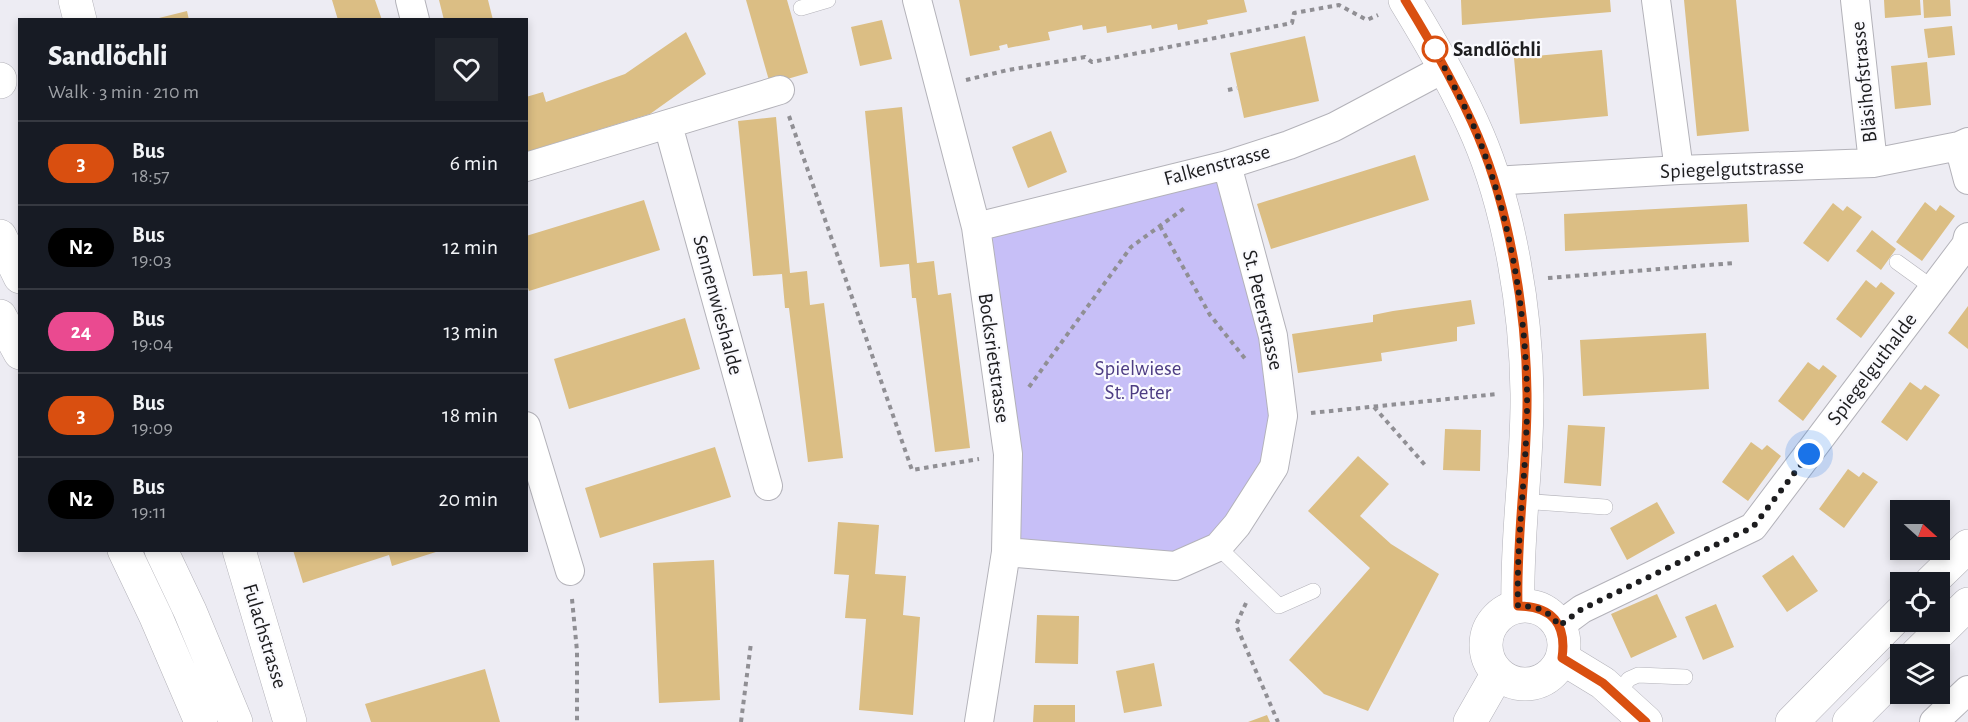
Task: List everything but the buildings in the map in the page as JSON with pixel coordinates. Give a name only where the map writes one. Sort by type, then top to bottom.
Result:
[{"type":"main road","points":[[75,0],[80,18]]},
{"type":"main road","points":[[1394,6],[1445,68],[1478,136],[1494,181],[1508,233],[1517,280],[1527,391],[1518,606]]},
{"type":"main road","points":[[0,236],[18,273]]},
{"type":"main road","points":[[0,316],[18,349]]},
{"type":"main road","points":[[1941,572],[1968,546]]},
{"type":"main road","points":[[125,552],[201,722]]},
{"type":"main road","points":[[162,552],[190,611],[236,722]]},
{"type":"main road","name":"Fulachstrasse","points":[[240,552],[290,722]]},
{"type":"main road","points":[[1927,644],[1968,604]]},
{"type":"main road","points":[[1518,606],[1532,606],[1544,610],[1555,619],[1561,642],[1555,670],[1532,683],[1518,683],[1505,679],[1488,658],[1486,645],[1488,631],[1495,619],[1505,610],[1518,606]]},
{"type":"main road","points":[[1792,722],[1890,623]]},
{"type":"main road","points":[[1561,642],[1631,708]]},
{"type":"main road","points":[[1470,722],[1498,673]]},
{"type":"main road","points":[[1850,722],[1890,681]]},
{"type":"street","points":[[410,0],[414,18]]},
{"type":"street","name":"Bocksrietstrasse","points":[[917,0],[976,227],[1008,454],[1006,552],[979,722]]},
{"type":"street","points":[[1656,0],[1678,170]]},
{"type":"street","name":"Bläsihofstrasse","points":[[1855,0],[1873,163]]},
{"type":"street","name":"Falkenstrasse","points":[[976,227],[1227,165],[1289,145],[1334,127],[1445,68]]},
{"type":"street","points":[[528,166],[780,90]]},
{"type":"street","name":"Sennenwieshalde","points":[[668,125],[768,486]]},
{"type":"street","points":[[1963,144],[1968,180]]},
{"type":"street","name":"Spiegelgutstrasse","points":[[1494,181],[1678,170],[1873,163],[1963,144]]},
{"type":"street","name":"St. Peterstrasse","points":[[1006,552],[1175,566],[1218,547],[1237,525],[1274,467],[1283,416],[1273,336],[1227,165]]},
{"type":"street","name":"Spiegelguthalde","points":[[1561,642],[1582,609],[1753,527],[1966,245],[1968,237]]},
{"type":"street","points":[[528,433],[570,571]]},
{"type":"street","points":[[1935,722],[1968,690]]},
{"type":"lane","points":[[801,8],[828,0]]},
{"type":"lane","points":[[1897,262],[1933,288]]},
{"type":"lane","points":[[1522,501],[1605,507]]},
{"type":"lane","points":[[1218,547],[1279,606],[1313,591]]},
{"type":"lane","points":[[1631,708],[1629,679],[1638,675],[1685,676]]},
{"type":"path","points":[[939,85],[1085,57],[1092,62],[1292,23],[1294,13],[1339,5],[1366,20],[1394,6]]},
{"type":"path","points":[[1228,90],[1238,88]]},
{"type":"path","points":[[780,90],[912,470],[1008,454]]},
{"type":"path","points":[[1003,422],[1131,247],[1186,207]]},
{"type":"path","points":[[1160,225],[1210,315],[1247,361]]},
{"type":"path","points":[[1517,280],[1734,263]]},
{"type":"path","points":[[1283,416],[1527,391]]},
{"type":"path","points":[[1373,406],[1425,465]]},
{"type":"path","points":[[570,571],[577,651],[577,722]]},
{"type":"path","points":[[1256,583],[1236,625],[1278,722]]},
{"type":"path","points":[[741,722],[751,643]]},
{"type":"green space","name":"Spielwiese St. Peter","points":[[1227,165],[1283,416],[1237,525],[1175,566],[1006,552],[976,227]]},
{"type":"bus line","name":"3","points":[[1405,0],[1435,49],[1478,136],[1494,181],[1508,233],[1517,280],[1527,391],[1526,449],[1517,585],[1518,606],[1532,606],[1544,610],[1555,619],[1562,631],[1564,644],[1562,658],[1603,683],[1646,722]]},
{"type":"place","name":"Sandlöchli","points":[[1435,49]]},
{"type":"route","points":[[1435,49],[1478,136],[1494,181],[1508,233],[1517,280],[1527,391],[1526,449],[1517,585],[1518,606],[1532,606],[1544,610],[1555,619],[1559,626],[1582,609],[1753,527],[1809,454]]}]
